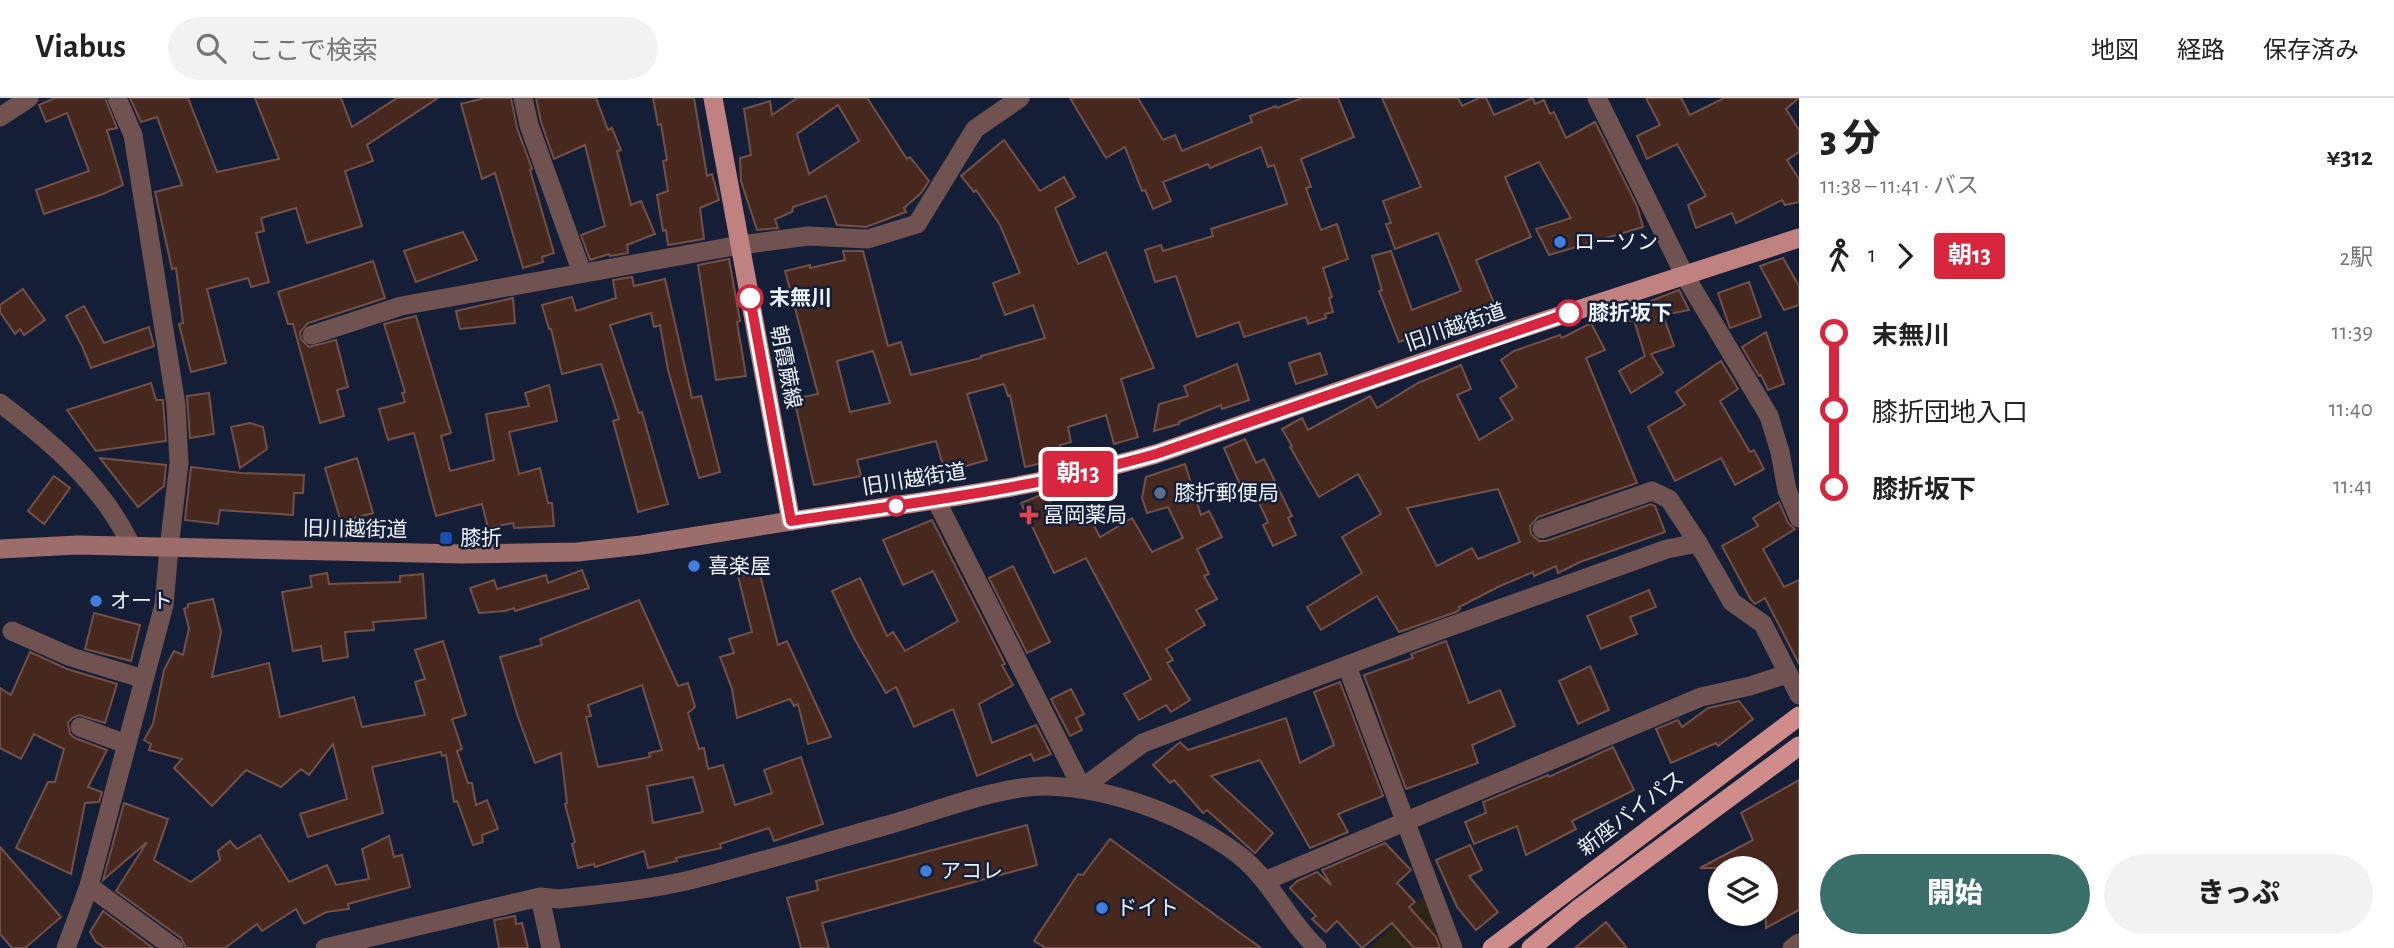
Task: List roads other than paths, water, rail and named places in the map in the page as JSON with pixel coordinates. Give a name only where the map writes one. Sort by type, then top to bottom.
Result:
[{"type":"highway","name":"新座バイパス","points":[[1492,948],[1799,716]]},
{"type":"highway","points":[[1531,948],[1577,910],[1799,746]]},
{"type":"main road","name":"朝霞蕨線","points":[[713,98],[791,521]]},
{"type":"main road","name":"旧川越街道","points":[[0,549],[25,546],[131,545],[462,554],[577,552],[641,545],[936,500],[1101,470],[1156,454],[1516,330],[1799,238]]},
{"type":"street","points":[[0,117],[29,98]]},
{"type":"street","points":[[66,948],[89,886],[164,604],[179,463],[176,405],[133,135],[117,98]]},
{"type":"street","points":[[523,98],[529,125],[582,273]]},
{"type":"street","points":[[312,335],[401,306],[808,236],[868,239],[917,224],[975,129],[1020,98]]},
{"type":"street","points":[[1597,98],[1685,276],[1769,416],[1780,452],[1787,490],[1799,518]]},
{"type":"street","points":[[0,403],[41,434],[70,461],[119,520],[131,545]]},
{"type":"street","points":[[1542,529],[1653,491],[1669,499],[1732,602],[1763,624],[1799,695]]},
{"type":"street","points":[[936,500],[1082,788]]},
{"type":"street","points":[[1082,788],[1143,743],[1667,549],[1698,543]]},
{"type":"street","points":[[12,631],[71,657],[144,679]]},
{"type":"street","points":[[1348,666],[1453,948]]},
{"type":"street","points":[[1266,880],[1701,696],[1750,686],[1787,674]]},
{"type":"street","points":[[80,727],[126,744]]},
{"type":"street","points":[[325,948],[540,897],[559,899],[687,881],[1004,790],[1045,786],[1082,788],[1113,795],[1191,824],[1240,856],[1266,880],[1317,948]]},
{"type":"street","points":[[89,886],[174,948]]},
{"type":"street","points":[[540,897],[551,948]]},
{"type":"street","points":[[1792,948],[1799,943]]},
{"type":"place","name":"ローソン","points":[[1560,242]]},
{"type":"place","name":"末無川","points":[[750,298]]},
{"type":"place","name":"膝折坂下","points":[[1569,313]]},
{"type":"place","name":"膝折郵便局","points":[[1160,493]]},
{"type":"place","name":"冨岡薬局","points":[[1029,515]]},
{"type":"place","name":"膝折","points":[[446,538]]},
{"type":"place","name":"喜楽屋","points":[[694,566]]},
{"type":"place","name":"オート","points":[[96,601]]},
{"type":"place","name":"アコレ","points":[[926,871]]},
{"type":"place","name":"ドイト","points":[[1102,908]]}]
